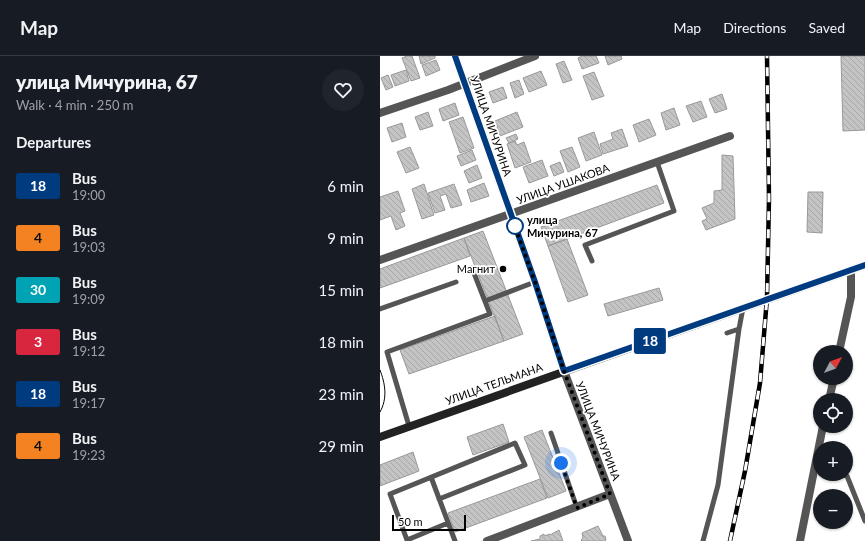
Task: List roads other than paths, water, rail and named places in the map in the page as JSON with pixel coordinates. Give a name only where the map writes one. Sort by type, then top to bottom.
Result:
[{"type":"street","name":"УЛИЦА МИЧУРИНА","points":[[455,56],[535,282],[564,371],[628,541]]},
{"type":"street","points":[[380,113],[464,84],[535,56]]},
{"type":"street","name":"УЛИЦА УШАКОВА","points":[[380,260],[730,136]]},
{"type":"street","name":"УЛИЦА ТЕЛЬМАНА","points":[[380,437],[865,264]]},
{"type":"street","points":[[841,345],[851,297],[851,270]]},
{"type":"street","points":[[800,541],[814,481]]},
{"type":"street","points":[[487,541],[577,508],[610,494]]},
{"type":"lane","points":[[592,261],[586,245],[674,211],[657,162]]},
{"type":"lane","points":[[409,426],[387,352],[490,314],[472,268]]},
{"type":"lane","points":[[380,309],[456,282]]},
{"type":"lane","points":[[485,301],[535,282]]},
{"type":"lane","points":[[703,541],[718,485],[743,308]]},
{"type":"lane","points":[[727,333],[739,329]]},
{"type":"lane","points":[[551,433],[577,508]]},
{"type":"lane","points":[[439,499],[525,465],[516,443],[390,494],[407,540],[448,523]]},
{"type":"lane","points":[[431,477],[455,541]]},
{"type":"lane","points":[[850,481],[865,521]]},
{"type":"tram line","points":[[380,370],[385,391],[383,407],[380,412]]},
{"type":"railway","points":[[730,541],[745,471],[760,383],[767,298],[769,198],[767,56]]},
{"type":"place","name":"улица Мичурина, 67","points":[[515,226]]},
{"type":"place","name":"Магнит","points":[[503,269]]}]
